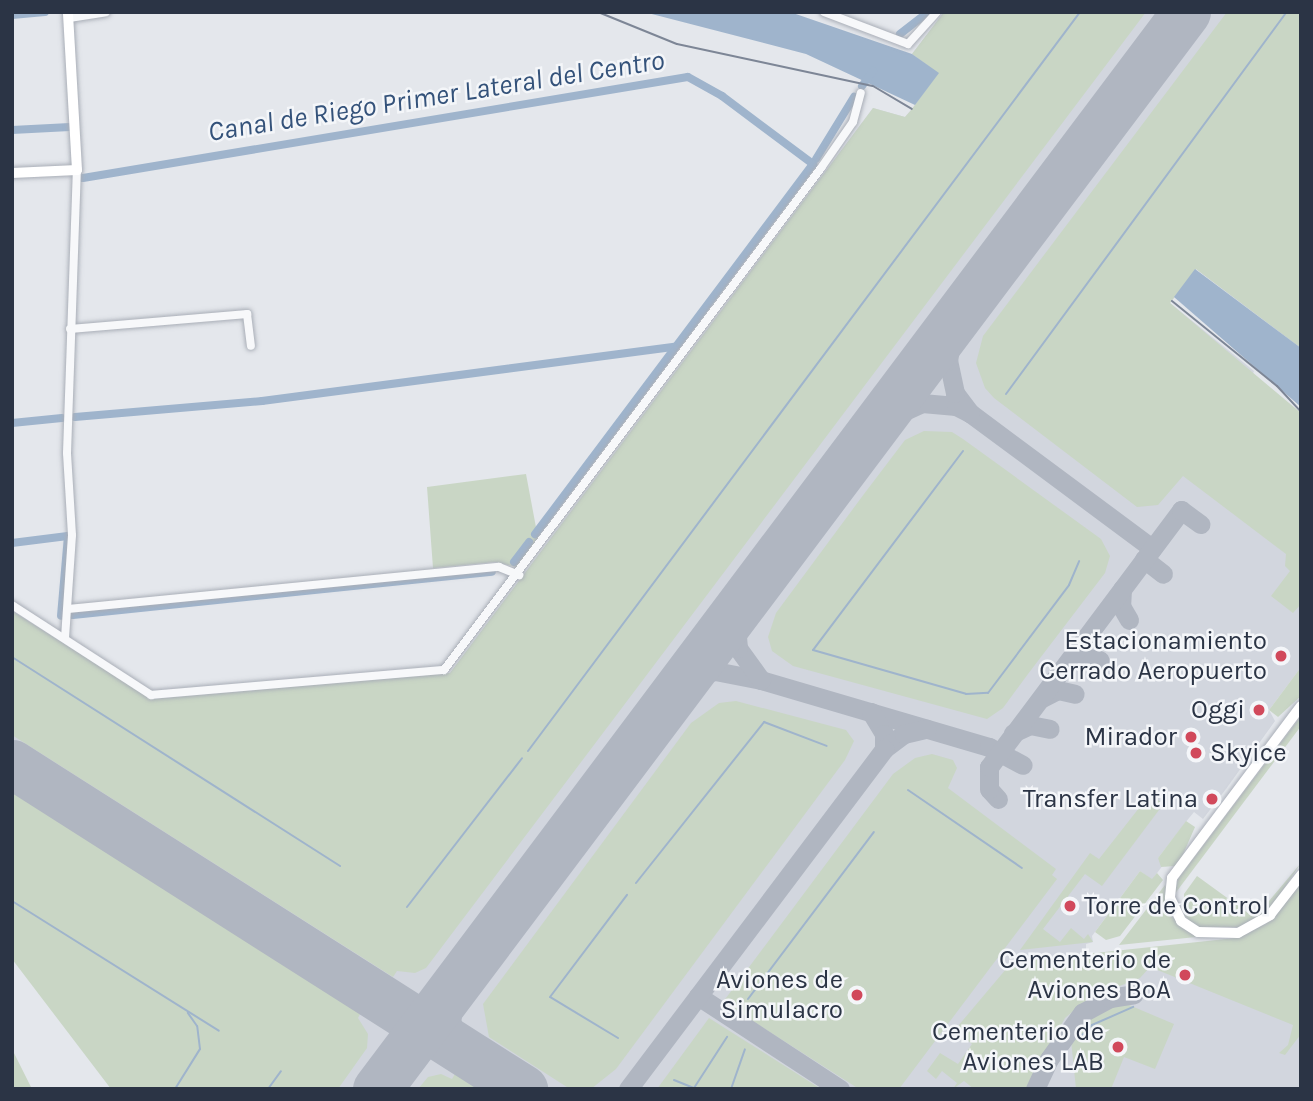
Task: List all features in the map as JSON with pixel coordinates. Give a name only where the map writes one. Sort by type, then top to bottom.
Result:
[{"type":"street","points":[[65,638],[72,535],[67,453],[77,170],[69,15],[106,12]]},
{"type":"street","points":[[824,12],[908,44],[937,12]]},
{"type":"street","points":[[12,605],[151,695],[440,672],[452,663],[519,575],[853,122],[861,93]]},
{"type":"street","points":[[12,173],[77,170]]},
{"type":"street","points":[[70,328],[247,314],[251,346]]},
{"type":"street","points":[[68,609],[499,567],[519,575]]},
{"type":"street","points":[[1301,706],[1172,878],[1170,898],[1181,921],[1198,932],[1238,933],[1270,915],[1301,874]]},
{"type":"shaded area","points":[[944,12],[1301,12],[1301,348],[1196,269],[1170,303],[1254,371],[1251,379],[1301,447],[1301,667],[1269,710],[1275,721],[1226,789],[1203,819],[1194,812],[1185,823],[1158,858],[1163,865],[1152,880],[1140,871],[1092,936],[1093,942],[1086,944],[1086,957],[1301,979],[1301,1089],[141,1089],[12,915],[12,611],[152,699],[450,673],[873,108],[905,117],[912,109],[938,73],[912,54]]},
{"type":"green space","points":[[944,12],[1146,12],[426,968],[415,973],[397,971],[393,977],[12,735],[12,611],[152,699],[450,673],[873,108],[905,117],[912,109],[938,73],[912,54]]},
{"type":"green space","points":[[1227,12],[1301,12],[1301,348],[1196,269],[1170,303],[1301,413],[1301,604],[1293,613],[1271,596],[1290,571],[1285,566],[1286,554],[1183,476],[1158,505],[1137,507],[994,398],[985,388],[976,363],[983,336]]},
{"type":"green space","points":[[924,431],[952,432],[963,439],[1101,539],[1110,556],[1105,573],[1003,708],[987,719],[793,666],[772,651],[768,637],[776,613],[864,494],[905,440]]},
{"type":"green space","points":[[526,474],[538,538],[516,567],[495,562],[433,568],[427,487]]},
{"type":"green space","points":[[1301,667],[1301,696],[1278,717],[1269,710]]},
{"type":"green space","points":[[736,701],[846,730],[854,741],[845,760],[616,1069],[591,1089],[570,1089],[489,1037],[483,1004],[691,723],[719,703]]},
{"type":"green space","points":[[1301,716],[1301,726],[1174,895],[1178,879]]},
{"type":"green space","points":[[932,754],[953,760],[957,768],[948,788],[1056,869],[1052,875],[1057,879],[899,1089],[859,1089],[723,1002],[893,774],[915,758]]},
{"type":"green space","points":[[12,791],[361,1012],[358,1018],[368,1034],[367,1048],[338,1089],[111,1089],[12,959]]},
{"type":"green space","points":[[1150,794],[1170,809],[1162,806],[1102,886],[1085,874],[1043,929],[1060,942],[1071,928],[1084,939],[1088,934],[1093,942],[1020,950],[1090,853],[1099,859]]},
{"type":"green space","points":[[1186,821],[1195,827],[1181,859],[1175,866],[1161,867],[1158,858]]},
{"type":"green space","points":[[1301,863],[1272,906],[1240,927],[1196,927],[1184,915],[1184,894],[1197,876],[1248,913],[1258,914]]},
{"type":"green space","points":[[1140,871],[1152,879],[1157,873],[1163,880],[1120,936],[1106,940],[1095,932]]},
{"type":"green space","points":[[1301,881],[1301,1034],[1285,1055],[1279,1053],[1288,1045],[1293,1025],[1150,967],[1140,978],[1089,998],[1065,1018],[1026,1089],[974,1089],[964,1081],[953,1089],[957,1083],[942,1071],[936,1079],[927,1071],[940,1053],[958,1064],[972,1044],[957,1032],[958,1026],[1012,962],[1235,938],[1266,924]]},
{"type":"green space","points":[[1165,885],[1170,915],[1196,937],[1119,945]]},
{"type":"green space","points":[[1115,1005],[1129,1005],[1174,1024],[1155,1069],[1124,1057],[1111,1089],[1076,1089],[1071,1040],[1094,1015]]},
{"type":"green space","points":[[709,1018],[821,1089],[657,1089]]},
{"type":"green space","points":[[12,1049],[32,1089],[12,1089]]},
{"type":"green space","points":[[456,1072],[482,1089],[418,1089],[428,1077],[441,1074],[452,1079]]},
{"type":"water","points":[[644,12],[790,12],[912,54],[939,73],[915,105],[806,54]]},
{"type":"water","points":[[1195,269],[1301,348],[1301,407],[1174,297]]},
{"type":"waterway","points":[[12,15],[45,12]]},
{"type":"waterway","name":"Canal de Riego Primer Lateral del Centro","points":[[900,34],[928,12]]},
{"type":"waterway","points":[[528,751],[1080,12]]},
{"type":"waterway","points":[[1006,394],[1287,12]]},
{"type":"waterway","name":"Canal de Riego Primer Lateral del Centro","points":[[862,86],[873,71]]},
{"type":"waterway","name":"Canal de Riego Primer Lateral del Centro","points":[[83,178],[688,77],[722,96],[813,164],[535,534]]},
{"type":"waterway","name":"Canal de Riego Primer Lateral del Centro","points":[[816,159],[854,97]]},
{"type":"waterway","points":[[12,130],[70,127]]},
{"type":"waterway","points":[[75,417],[262,401],[674,347]]},
{"type":"waterway","points":[[12,423],[62,418]]},
{"type":"waterway","points":[[963,451],[813,650],[966,694],[988,693],[1069,585],[1079,561]]},
{"type":"waterway","points":[[12,543],[68,536],[61,616]]},
{"type":"waterway","points":[[514,562],[529,542]]},
{"type":"waterway","points":[[73,615],[492,572]]},
{"type":"waterway","points":[[12,657],[340,866]]},
{"type":"waterway","points":[[636,883],[764,722],[827,746]]},
{"type":"waterway","points":[[407,907],[522,758]]},
{"type":"waterway","points":[[908,790],[1022,868]]},
{"type":"waterway","points":[[748,999],[874,832]]},
{"type":"waterway","points":[[618,1038],[550,997],[627,895]]},
{"type":"waterway","points":[[12,901],[219,1031]]},
{"type":"waterway","points":[[1078,1039],[1092,1025],[1133,1007]]},
{"type":"waterway","points":[[175,1089],[200,1049],[197,1026],[188,1013]]},
{"type":"waterway","points":[[694,1088],[727,1037]]},
{"type":"waterway","points":[[731,1089],[745,1049]]},
{"type":"waterway","points":[[268,1089],[281,1071]]},
{"type":"waterway","points":[[674,1080],[694,1088]]},
{"type":"taxiway","points":[[876,424],[922,403],[956,406],[970,413],[955,393],[948,361],[953,329],[962,311]]},
{"type":"taxiway","points":[[970,413],[1152,548]]},
{"type":"taxiway","points":[[998,799],[989,789],[989,767],[1181,510],[1200,524]]},
{"type":"taxiway","points":[[1144,559],[1163,574]]},
{"type":"taxiway","points":[[1122,589],[1121,606],[1129,620]]},
{"type":"taxiway","points":[[674,694],[703,674],[715,671],[761,680],[738,648],[736,624],[746,598]]},
{"type":"taxiway","points":[[1067,664],[1079,656],[1100,660]]},
{"type":"taxiway","points":[[761,680],[989,747],[1023,765]]},
{"type":"taxiway","points":[[1042,698],[1058,690],[1075,694]]},
{"type":"taxiway","points":[[871,712],[884,734],[884,749],[904,734],[926,729]]},
{"type":"taxiway","points":[[1013,733],[1030,725],[1050,729]]},
{"type":"taxiway","points":[[628,1089],[884,749]]},
{"type":"taxiway","points":[[456,983],[451,1022],[463,1044],[487,1065]]},
{"type":"taxiway","points":[[1035,1089],[1049,1059],[1082,1013],[1110,998],[1134,994]]},
{"type":"taxiway","points":[[698,996],[840,1089]]},
{"type":"taxiway","points":[[398,1060],[427,1046],[459,1048]]},
{"type":"runway","points":[[377,1089],[1186,12]]},
{"type":"runway","points":[[12,764],[523,1089]]},
{"type":"tram line","points":[[598,12],[677,44],[873,86],[912,109]]},
{"type":"tram line","points":[[1172,301],[1277,386],[1301,412]]},
{"type":"place","name":"Estacionamiento Cerrado Aeropuerto","points":[[1281,656]]},
{"type":"place","name":"Oggi","points":[[1259,710]]},
{"type":"place","name":"Mirador","points":[[1191,737]]},
{"type":"place","name":"Skyice","points":[[1196,753]]},
{"type":"place","name":"Transfer Latina","points":[[1212,799]]},
{"type":"place","name":"Torre de Control","points":[[1070,906]]},
{"type":"place","name":"Cementerio de Aviones BoA","points":[[1185,975]]},
{"type":"place","name":"Aviones de Simulacro","points":[[857,995]]},
{"type":"place","name":"Cementerio de Aviones LAB","points":[[1118,1047]]}]
